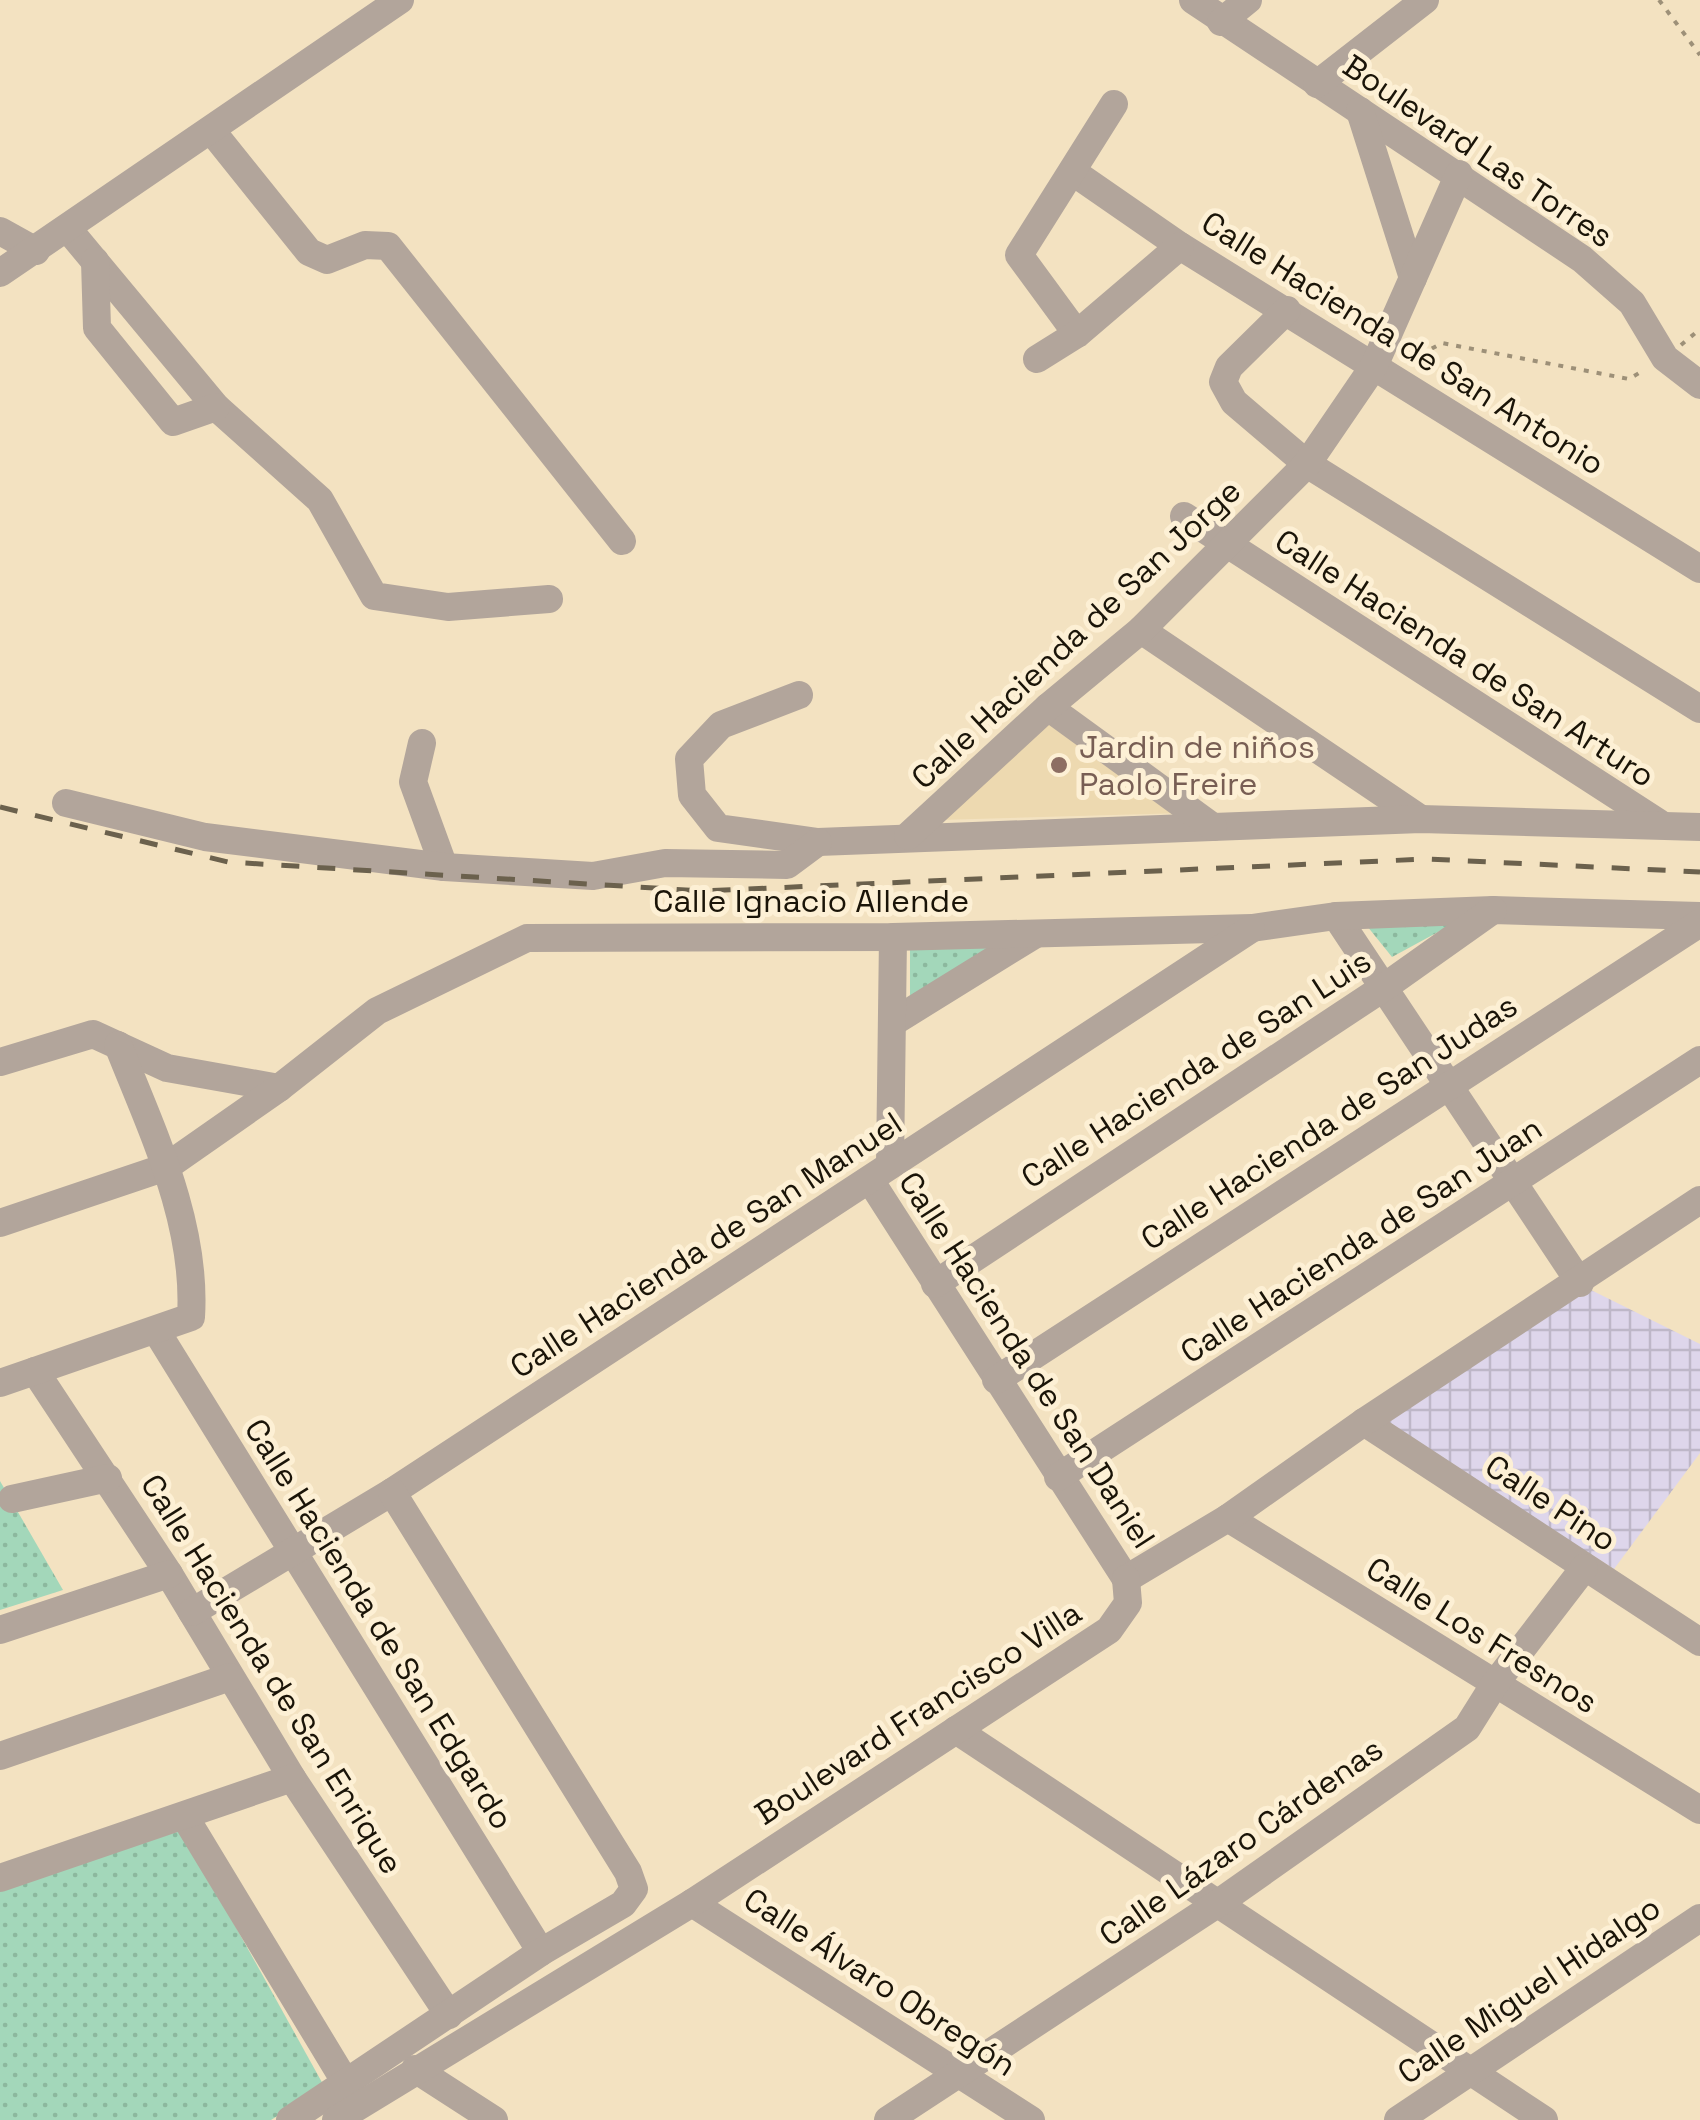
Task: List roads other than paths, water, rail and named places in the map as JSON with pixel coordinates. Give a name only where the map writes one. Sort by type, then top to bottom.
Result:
[{"type":"street","points":[[0,273],[400,0]]},
{"type":"street","name":"Boulevard Las Torres","points":[[1192,0],[1582,259],[1632,303],[1666,358],[1700,385]]},
{"type":"street","points":[[1222,22],[1248,0]]},
{"type":"street","points":[[1317,84],[1425,0]]},
{"type":"street","points":[[1077,334],[1018,255],[1114,104]]},
{"type":"street","points":[[1360,111],[1413,278]]},
{"type":"street","points":[[212,130],[309,252],[327,260],[365,245],[388,246],[622,541]]},
{"type":"street","name":"Calle Hacienda de San Antonio","points":[[1072,172],[1180,246],[1700,569]]},
{"type":"street","name":"Calle Hacienda de San Jorge","points":[[908,836],[1048,707],[1141,630],[1307,464],[1381,370],[1413,278],[1458,174]]},
{"type":"street","points":[[68,229],[216,407],[320,500],[374,596],[448,607],[549,599]]},
{"type":"street","points":[[0,231],[36,251]]},
{"type":"street","points":[[1037,359],[1077,334],[1180,246]]},
{"type":"street","points":[[95,261],[98,328],[174,422],[216,407]]},
{"type":"street","points":[[1288,310],[1229,367],[1223,382],[1234,402],[1307,464],[1700,709]]},
{"type":"street","name":"Calle Hacienda de San Arturo","points":[[1184,516],[1660,824]]},
{"type":"street","points":[[1141,630],[1421,820]]},
{"type":"street","points":[[799,695],[721,724],[689,759],[692,795],[718,828],[818,842],[1421,820],[1700,827]]},
{"type":"street","points":[[1048,707],[1213,827]]},
{"type":"street","points":[[422,744],[413,782],[444,867]]},
{"type":"street","points":[[66,804],[205,836],[444,867],[593,876],[665,862],[787,865],[818,842]]},
{"type":"street","name":"Calle Ignacio Allende","points":[[0,1223],[166,1167],[279,1088],[377,1011],[527,938],[893,936],[1252,928],[1336,916],[1493,910],[1700,919]]},
{"type":"street","name":"Calle Hacienda de San Luis","points":[[935,1284],[1383,988],[1493,910]]},
{"type":"street","points":[[1336,916],[1517,1182],[1580,1283]]},
{"type":"street","name":"Calle Hacienda de San Judas","points":[[996,1380],[1700,919]]},
{"type":"street","name":"Calle Hacienda de San Manuel","points":[[192,1612],[392,1492],[1252,928]]},
{"type":"street","points":[[895,1021],[1035,934]]},
{"type":"street","name":"Calle Hacienda de San Daniel","points":[[893,936],[895,1021],[880,1172],[935,1284],[1126,1579]]},
{"type":"street","points":[[0,1062],[93,1034],[168,1068],[279,1088]]},
{"type":"street","points":[[0,1383],[157,1332],[191,1317],[194,1274],[166,1167],[118,1045]]},
{"type":"street","name":"Calle Hacienda de San Juan","points":[[1058,1477],[1700,1060]]},
{"type":"street","points":[[1126,1579],[1228,1518],[1364,1422],[1580,1283],[1700,1200]]},
{"type":"street","name":"Calle Hacienda de San Edgardo","points":[[157,1332],[542,1952]]},
{"type":"street","name":"Calle Hacienda de San Enrique","points":[[35,1371],[169,1574],[292,1778],[449,2015]]},
{"type":"street","name":"Calle Pino","points":[[1364,1422],[1700,1642]]},
{"type":"street","points":[[12,1499],[108,1478]]},
{"type":"street","points":[[290,2120],[542,1952],[623,1904],[634,1889],[628,1872],[392,1492]]},
{"type":"street","name":"Calle Los Fresnos","points":[[1228,1518],[1700,1810]]},
{"type":"street","name":"Calle Lázaro Cárdenas","points":[[888,2120],[1217,1904],[1467,1728],[1494,1685],[1584,1568]]},
{"type":"street","points":[[0,1630],[169,1574]]},
{"type":"street","name":"Boulevard Francisco Villa","points":[[336,2120],[415,2068],[692,1903],[1110,1630],[1128,1603],[1126,1579]]},
{"type":"street","points":[[0,1756],[230,1677]]},
{"type":"street","points":[[956,1730],[1544,2120]]},
{"type":"street","points":[[0,1878],[292,1778]]},
{"type":"street","points":[[185,1817],[346,2083]]},
{"type":"street","name":"Calle Álvaro Obregón","points":[[692,1903],[1031,2120]]},
{"type":"street","name":"Calle Miguel Hidalgo","points":[[1398,2120],[1700,1918]]},
{"type":"street","points":[[415,2068],[494,2120]]},
{"type":"railway","points":[[0,807],[228,862],[703,891],[1427,859],[1700,872]]},
{"type":"place","name":"Jardin de niños Paolo Freire","points":[[1059,765]]}]
